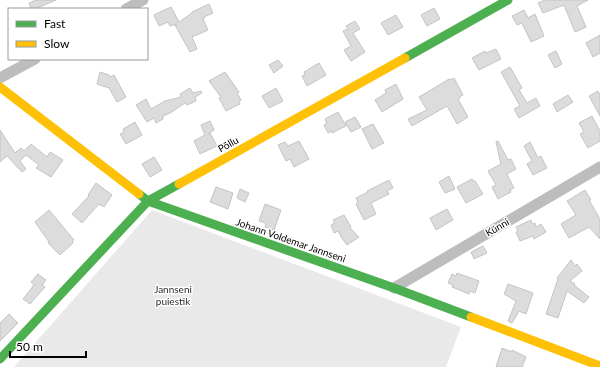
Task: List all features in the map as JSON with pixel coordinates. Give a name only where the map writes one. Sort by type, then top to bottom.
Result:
[{"type":"street","points":[[128,8],[143,0]]},
{"type":"street","name":"Põllu","points":[[0,359],[148,201],[508,0]]},
{"type":"street","points":[[0,78],[33,60]]},
{"type":"street","name":"Johann Voldemar Jannseni","points":[[0,87],[148,201],[394,288],[600,366]]},
{"type":"street","name":"Künni","points":[[394,288],[600,167]]},
{"type":"green space","name":"Jannseni puiestik","points":[[152,210],[461,327],[446,367],[14,367]]},
{"type":"building","points":[[36,0],[56,0],[37,8],[31,8],[29,3]]},
{"type":"building","points":[[545,0],[588,0],[577,6],[586,27],[575,32],[564,5],[543,13],[538,3]]},
{"type":"building","points":[[209,4],[213,13],[204,17],[203,19],[208,30],[192,37],[197,49],[190,52],[175,25],[177,24],[170,26],[168,22],[159,26],[154,15],[171,7],[179,22],[192,12]]},
{"type":"building","points":[[434,8],[440,19],[427,26],[421,15]]},
{"type":"building","points":[[524,10],[528,18],[535,14],[544,36],[531,42],[522,23],[517,25],[512,16]]},
{"type":"building","points":[[396,15],[403,27],[388,35],[381,23]]},
{"type":"building","points":[[355,21],[360,29],[353,33],[365,52],[351,61],[344,50],[351,46],[343,31],[348,29],[346,26]]},
{"type":"building","points":[[600,35],[600,53],[593,57],[586,43]]},
{"type":"building","points":[[496,49],[501,59],[479,70],[472,58],[485,51],[486,53]]},
{"type":"building","points":[[556,51],[562,64],[555,68],[548,55]]},
{"type":"building","points":[[278,60],[283,66],[274,73],[269,65]]},
{"type":"building","points":[[319,63],[326,75],[307,86],[302,76],[305,75],[304,72]]},
{"type":"building","points":[[510,67],[522,88],[519,90],[527,103],[536,98],[540,106],[519,118],[514,109],[520,106],[501,72]]},
{"type":"building","points":[[100,72],[109,75],[110,77],[114,75],[126,97],[117,102],[109,88],[97,84]]},
{"type":"building","points":[[225,72],[239,92],[237,93],[241,100],[239,102],[240,104],[226,111],[219,98],[221,97],[209,81]]},
{"type":"building","points":[[454,78],[463,95],[458,99],[468,117],[457,124],[447,106],[412,126],[408,119],[427,110],[419,97],[449,79]]},
{"type":"building","points":[[396,84],[403,99],[382,112],[375,100],[386,93],[385,90]]},
{"type":"building","points":[[190,88],[193,93],[201,91],[202,93],[195,97],[196,101],[187,105],[185,103],[163,116],[163,119],[156,123],[154,118],[147,122],[136,105],[146,99],[151,109],[165,101],[181,97],[180,94]]},
{"type":"building","points":[[276,88],[283,101],[269,108],[262,96]]},
{"type":"building","points":[[598,91],[600,95],[600,116],[589,96]]},
{"type":"building","points":[[568,95],[573,102],[557,112],[553,104]]},
{"type":"building","points":[[338,112],[346,126],[332,133],[331,131],[328,133],[324,125],[327,123],[325,119]]},
{"type":"building","points":[[592,116],[600,131],[600,141],[588,148],[580,134],[584,132],[579,123]]},
{"type":"building","points":[[355,117],[361,127],[351,132],[345,122]]},
{"type":"building","points":[[210,121],[214,130],[208,134],[210,133],[217,146],[200,154],[194,141],[205,135],[201,125]]},
{"type":"building","points":[[135,122],[142,135],[126,144],[120,134],[124,132],[123,129]]},
{"type":"building","points":[[373,124],[384,143],[372,149],[362,129]]},
{"type":"building","points":[[0,130],[15,153],[21,148],[24,151],[31,144],[47,157],[50,152],[63,160],[51,177],[36,168],[39,165],[26,155],[20,161],[26,169],[22,172],[7,156],[0,162]]},
{"type":"building","points":[[299,141],[309,159],[294,167],[290,159],[286,161],[278,145],[285,142],[288,146]]},
{"type":"building","points":[[498,141],[508,160],[511,159],[516,169],[507,174],[514,188],[510,190],[511,192],[498,199],[492,187],[496,185],[488,171],[501,164],[496,142]]},
{"type":"building","points":[[530,142],[538,158],[541,156],[547,168],[533,175],[527,164],[532,161],[524,146]]},
{"type":"building","points":[[154,157],[162,170],[150,177],[142,164]]},
{"type":"building","points":[[449,176],[455,189],[445,193],[439,182]]},
{"type":"building","points":[[472,179],[475,181],[483,194],[466,203],[457,187]]},
{"type":"building","points":[[389,180],[393,188],[387,191],[389,194],[371,203],[376,214],[364,220],[356,204],[358,202],[356,198]]},
{"type":"building","points":[[96,183],[112,195],[104,207],[99,204],[82,223],[72,214],[89,196],[88,195]]},
{"type":"building","points":[[216,187],[233,193],[228,209],[210,202]]},
{"type":"building","points":[[240,189],[249,193],[245,202],[237,198]]},
{"type":"building","points":[[585,190],[600,219],[600,239],[589,227],[569,238],[561,224],[576,215],[567,201]]},
{"type":"building","points":[[265,204],[281,210],[274,230],[265,227],[266,223],[259,221]]},
{"type":"building","points":[[447,209],[453,220],[436,230],[430,218]]},
{"type":"building","points":[[49,210],[74,240],[72,242],[73,243],[60,255],[48,243],[49,242],[35,222]]},
{"type":"building","points":[[344,215],[351,227],[350,228],[359,237],[347,245],[338,231],[334,233],[331,225],[335,223],[333,220]]},
{"type":"building","points":[[531,220],[532,224],[535,223],[536,227],[541,224],[546,232],[534,239],[533,236],[520,241],[516,232],[518,231],[516,227]]},
{"type":"building","points":[[483,246],[487,253],[474,259],[471,252]]},
{"type":"building","points":[[571,260],[575,266],[577,264],[582,271],[570,281],[589,297],[584,303],[567,291],[558,318],[546,314],[558,279],[557,278]]},
{"type":"building","points":[[457,273],[479,281],[475,293],[470,291],[469,294],[452,287],[453,285],[448,283],[452,274],[456,276]]},
{"type":"building","points":[[38,274],[46,280],[42,285],[45,287],[30,304],[23,299],[34,285],[31,282]]},
{"type":"building","points":[[508,284],[533,293],[526,314],[519,311],[512,323],[508,321],[516,301],[504,294]]},
{"type":"building","points":[[9,314],[18,323],[0,341],[0,323]]},
{"type":"building","points":[[502,348],[512,352],[512,350],[526,357],[522,367],[496,367]]},
{"type":"traffic: fast","points":[[405,58],[508,0]]},
{"type":"traffic: fast","points":[[0,359],[148,201],[179,184]]},
{"type":"traffic: fast","points":[[139,194],[148,201],[394,288],[471,317]]},
{"type":"traffic: slow","points":[[179,184],[405,58]]},
{"type":"traffic: slow","points":[[0,87],[139,194]]},
{"type":"traffic: slow","points":[[471,317],[600,366]]}]
